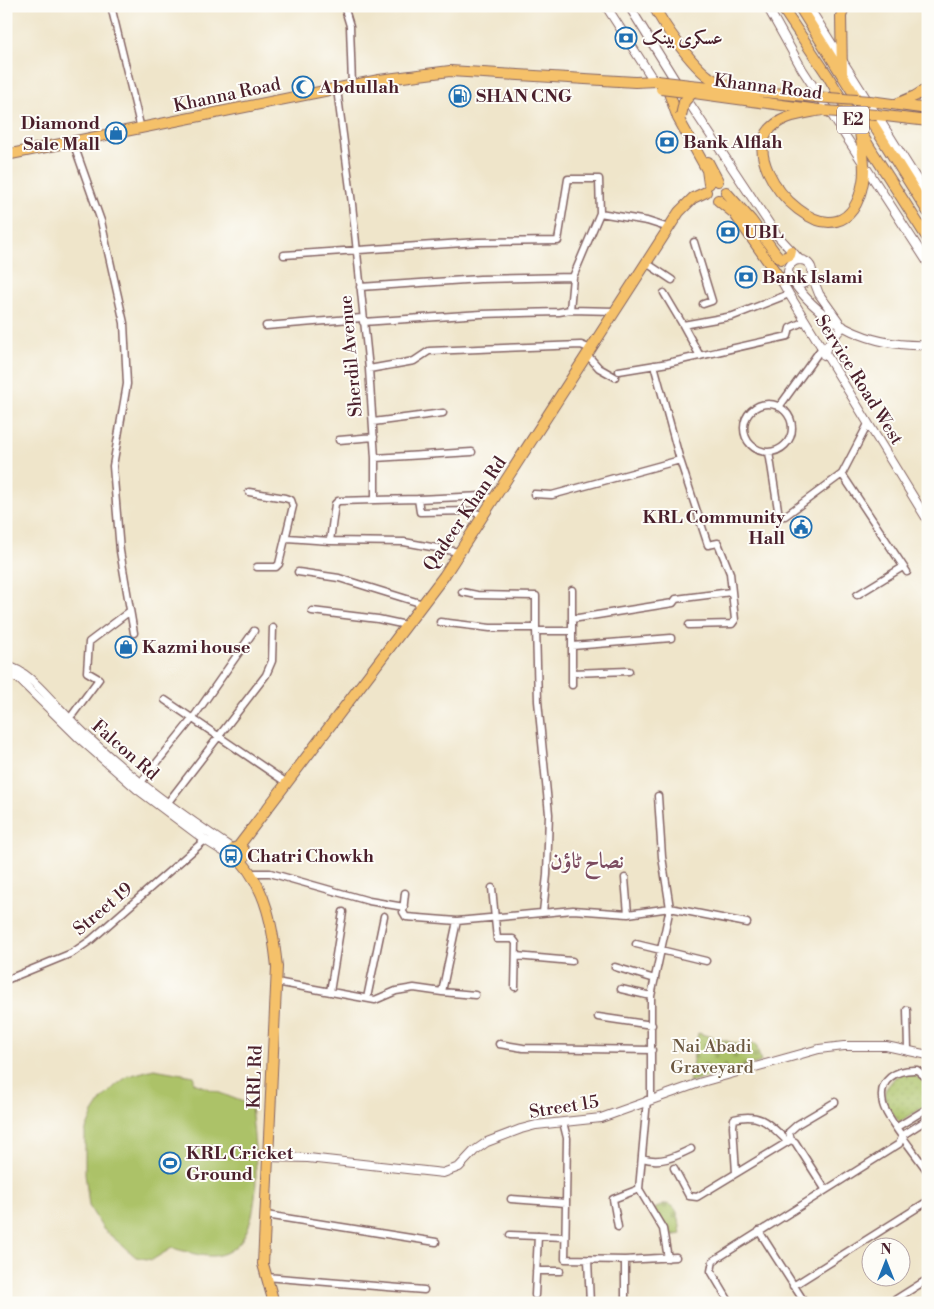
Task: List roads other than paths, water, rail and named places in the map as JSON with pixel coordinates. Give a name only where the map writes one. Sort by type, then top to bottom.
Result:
[{"type":"main road","points":[[654,6],[678,45],[694,64],[709,77],[737,89]]},
{"type":"main road","name":"E2","points":[[781,6],[828,76],[860,132],[928,239]]},
{"type":"main road","name":"E2","points":[[799,6],[928,212]]},
{"type":"main road","points":[[842,76],[841,16],[845,6]]},
{"type":"main road","points":[[924,6],[928,10]]},
{"type":"main road","name":"Khanna Road","points":[[6,155],[352,85],[450,71],[635,82],[823,110],[928,121]]},
{"type":"main road","name":"Khanna Road","points":[[660,85],[692,90],[737,89],[870,101],[928,109]]},
{"type":"main road","points":[[660,85],[707,170],[710,188]]},
{"type":"main road","points":[[896,104],[928,88]]},
{"type":"main road","points":[[692,90],[684,102],[681,116],[710,188],[718,200],[734,213],[787,279]]},
{"type":"main road","points":[[823,110],[782,119],[766,133],[763,150],[765,166],[781,192],[792,205],[807,217],[827,223],[845,216],[856,203],[864,180],[860,132]]},
{"type":"main road","points":[[710,188],[726,186],[724,198],[718,200]]},
{"type":"main road","name":"Qadeer Khan Rd","points":[[237,852],[448,579],[669,228],[687,202],[710,188]]},
{"type":"main road","name":"Qadeer Khan Rd","points":[[237,852],[286,783],[424,604],[684,214],[710,188]]},
{"type":"main road","points":[[914,190],[928,205]]},
{"type":"main road","points":[[726,192],[751,220],[781,259],[785,259],[790,255],[791,251]]},
{"type":"main road","name":"KRL Rd","points":[[237,852],[251,873],[268,914],[273,933],[276,982],[263,1264],[274,1303]]},
{"type":"street","points":[[111,6],[141,129]]},
{"type":"street","points":[[344,6],[350,26],[352,85]]},
{"type":"street","points":[[606,6],[660,85]]},
{"type":"street","points":[[629,6],[776,234],[800,260],[810,265],[819,294],[840,327]]},
{"type":"street","points":[[767,6],[802,69],[928,263]]},
{"type":"street","points":[[808,6],[928,198]]},
{"type":"street","name":"Sherdil Avenue","points":[[336,89],[357,252],[369,368],[375,458],[375,500]]},
{"type":"street","points":[[73,142],[101,221],[124,323],[127,384],[113,466],[120,551],[134,633]]},
{"type":"street","points":[[284,255],[357,252],[478,242],[558,241],[568,179],[599,179],[600,213],[573,277],[570,310]]},
{"type":"street","points":[[600,213],[647,221],[669,228]]},
{"type":"street","points":[[694,242],[712,302],[703,304]]},
{"type":"street","points":[[787,279],[790,265],[800,260]]},
{"type":"street","points":[[651,266],[672,280]]},
{"type":"street","points":[[787,279],[804,284],[812,276]]},
{"type":"street","points":[[360,287],[480,279],[573,277]]},
{"type":"street","points":[[787,279],[825,317],[840,327],[883,342],[928,344]]},
{"type":"street","name":"Service Road West","points":[[787,279],[789,294],[928,521]]},
{"type":"street","points":[[664,293],[700,356]]},
{"type":"street","points":[[682,325],[733,316],[789,294]]},
{"type":"street","points":[[266,326],[570,310],[615,311]]},
{"type":"street","points":[[369,368],[414,361],[429,351],[581,346],[591,354],[594,364],[617,374],[788,336],[790,328],[805,321]]},
{"type":"street","points":[[779,407],[840,327]]},
{"type":"street","points":[[654,366],[680,460],[708,545],[718,543],[723,551],[730,573],[735,620],[732,624],[689,625]]},
{"type":"street","points":[[770,404],[779,407],[786,413],[791,422],[792,431],[789,440],[783,447],[769,452],[756,450],[749,444],[744,435],[744,426],[746,417],[752,410],[761,405],[770,404]]},
{"type":"street","points":[[373,422],[443,413]]},
{"type":"street","points":[[769,452],[779,516],[785,516],[842,474],[868,424]]},
{"type":"street","points":[[339,440],[374,437]]},
{"type":"street","points":[[375,458],[472,452]]},
{"type":"street","points":[[534,494],[552,495],[680,460]]},
{"type":"street","points":[[842,474],[905,569],[856,595]]},
{"type":"street","points":[[249,492],[291,500],[293,506],[278,566],[257,567]]},
{"type":"street","points":[[330,541],[335,504],[338,501],[484,496],[495,499]]},
{"type":"street","points":[[418,499],[420,512],[471,511],[484,516]]},
{"type":"street","points":[[286,538],[330,541],[404,542],[459,552]]},
{"type":"street","points":[[298,572],[339,578],[424,604]]},
{"type":"street","points":[[572,590],[572,685]]},
{"type":"street","points":[[462,592],[477,595],[536,596],[538,701],[549,814],[548,875],[543,912]]},
{"type":"street","points":[[572,619],[673,603],[676,599],[731,592]]},
{"type":"street","points":[[312,611],[378,619],[406,625]]},
{"type":"street","points":[[72,714],[99,679],[87,672],[89,642],[130,612]]},
{"type":"street","points":[[440,622],[483,627],[572,631]]},
{"type":"street","points":[[169,801],[217,736],[266,676],[272,661],[273,628]]},
{"type":"street","points":[[142,781],[193,718],[254,631]]},
{"type":"street","points":[[572,646],[671,638]]},
{"type":"street","name":"Falcon Rd","points":[[6,666],[18,670],[32,680],[77,728],[143,786],[237,852]]},
{"type":"street","points":[[572,673],[629,671]]},
{"type":"street","name":"Falcon Rd","points":[[6,673],[19,679],[79,738],[137,789],[205,840],[237,852]]},
{"type":"street","points":[[165,700],[286,783]]},
{"type":"street","points":[[658,796],[662,857],[670,908],[651,996],[652,1050],[640,1189],[663,1229],[668,1258]]},
{"type":"street","name":"Street 19","points":[[6,980],[72,953],[91,940],[205,840]]},
{"type":"street","points":[[251,873],[270,873],[369,901],[404,907]]},
{"type":"street","points":[[625,878],[628,914]]},
{"type":"street","points":[[492,888],[497,939],[516,940],[515,987]]},
{"type":"street","points":[[405,893],[403,912],[406,917],[457,921],[464,918],[494,918],[573,910],[628,914],[670,908],[747,923]]},
{"type":"street","points":[[330,992],[343,912]]},
{"type":"street","points":[[368,998],[384,916]]},
{"type":"street","points":[[442,992],[457,921]]},
{"type":"street","points":[[636,944],[706,961]]},
{"type":"street","points":[[516,956],[572,961]]},
{"type":"street","points":[[615,967],[655,978]]},
{"type":"street","points":[[276,982],[375,1000],[396,991],[414,988],[476,995]]},
{"type":"street","points":[[621,989],[651,996]]},
{"type":"street","points":[[906,1010],[908,1049]]},
{"type":"street","points":[[598,1017],[652,1025]]},
{"type":"street","points":[[499,1044],[523,1048],[652,1050]]},
{"type":"street","name":"Street 15","points":[[268,1157],[308,1158],[443,1173],[466,1162],[474,1151],[487,1142],[536,1125],[601,1118],[649,1099],[702,1082],[818,1049],[850,1046],[908,1049],[928,1055]]},
{"type":"street","points":[[928,1079],[917,1070],[897,1072],[885,1080],[882,1093],[883,1104],[928,1172]]},
{"type":"street","points":[[789,1140],[789,1132],[798,1124],[835,1102]]},
{"type":"street","points":[[897,1127],[928,1108]]},
{"type":"street","points":[[736,1173],[734,1119],[751,1116],[761,1118],[789,1140],[795,1142],[825,1189]]},
{"type":"street","points":[[730,1303],[711,1271],[711,1265],[759,1231],[899,1144],[903,1135],[928,1119]]},
{"type":"street","points":[[564,1122],[567,1138],[566,1259],[625,1260],[676,1257]]},
{"type":"street","points":[[674,1168],[693,1198],[789,1140]]},
{"type":"street","points":[[642,1158],[650,1161],[672,1158],[691,1149]]},
{"type":"street","points":[[618,1227],[613,1199],[640,1189]]},
{"type":"street","points":[[511,1199],[566,1203]]},
{"type":"street","points":[[793,1286],[928,1201]]},
{"type":"street","points":[[266,1215],[436,1242]]},
{"type":"street","points":[[759,1231],[805,1303]]},
{"type":"street","points":[[510,1235],[565,1237]]},
{"type":"street","points":[[535,1295],[538,1236]]},
{"type":"street","points":[[588,1260],[590,1303]]},
{"type":"street","points":[[625,1260],[625,1301]]},
{"type":"street","points":[[536,1271],[560,1271]]},
{"type":"street","points":[[266,1277],[424,1290]]},
{"type":"street","points":[[890,1303],[926,1281],[928,1289]]},
{"type":"place","name":"عسکری بینک","points":[[626,38]]},
{"type":"place","name":"Abdullah","points":[[303,87]]},
{"type":"place","name":"SHAN CNG","points":[[460,96]]},
{"type":"place","name":"Diamond Sale Mall","points":[[116,133]]},
{"type":"place","name":"Bank Alflah","points":[[667,142]]},
{"type":"place","name":"UBL","points":[[728,232]]},
{"type":"place","name":"Bank Islami","points":[[746,277]]},
{"type":"place","name":"KRL Community Hall","points":[[801,527]]},
{"type":"place","name":"Kazmi house","points":[[126,647]]},
{"type":"place","name":"Chatri Chowkh","points":[[231,856]]},
{"type":"place","name":"KRL Cricket Ground","points":[[170,1163]]},
{"type":"district","name":"نصاح ٹاؤن","points":[[587,861]]},
{"type":"park label","name":"Nai Abadi Graveyard","points":[[712,1056]]}]
